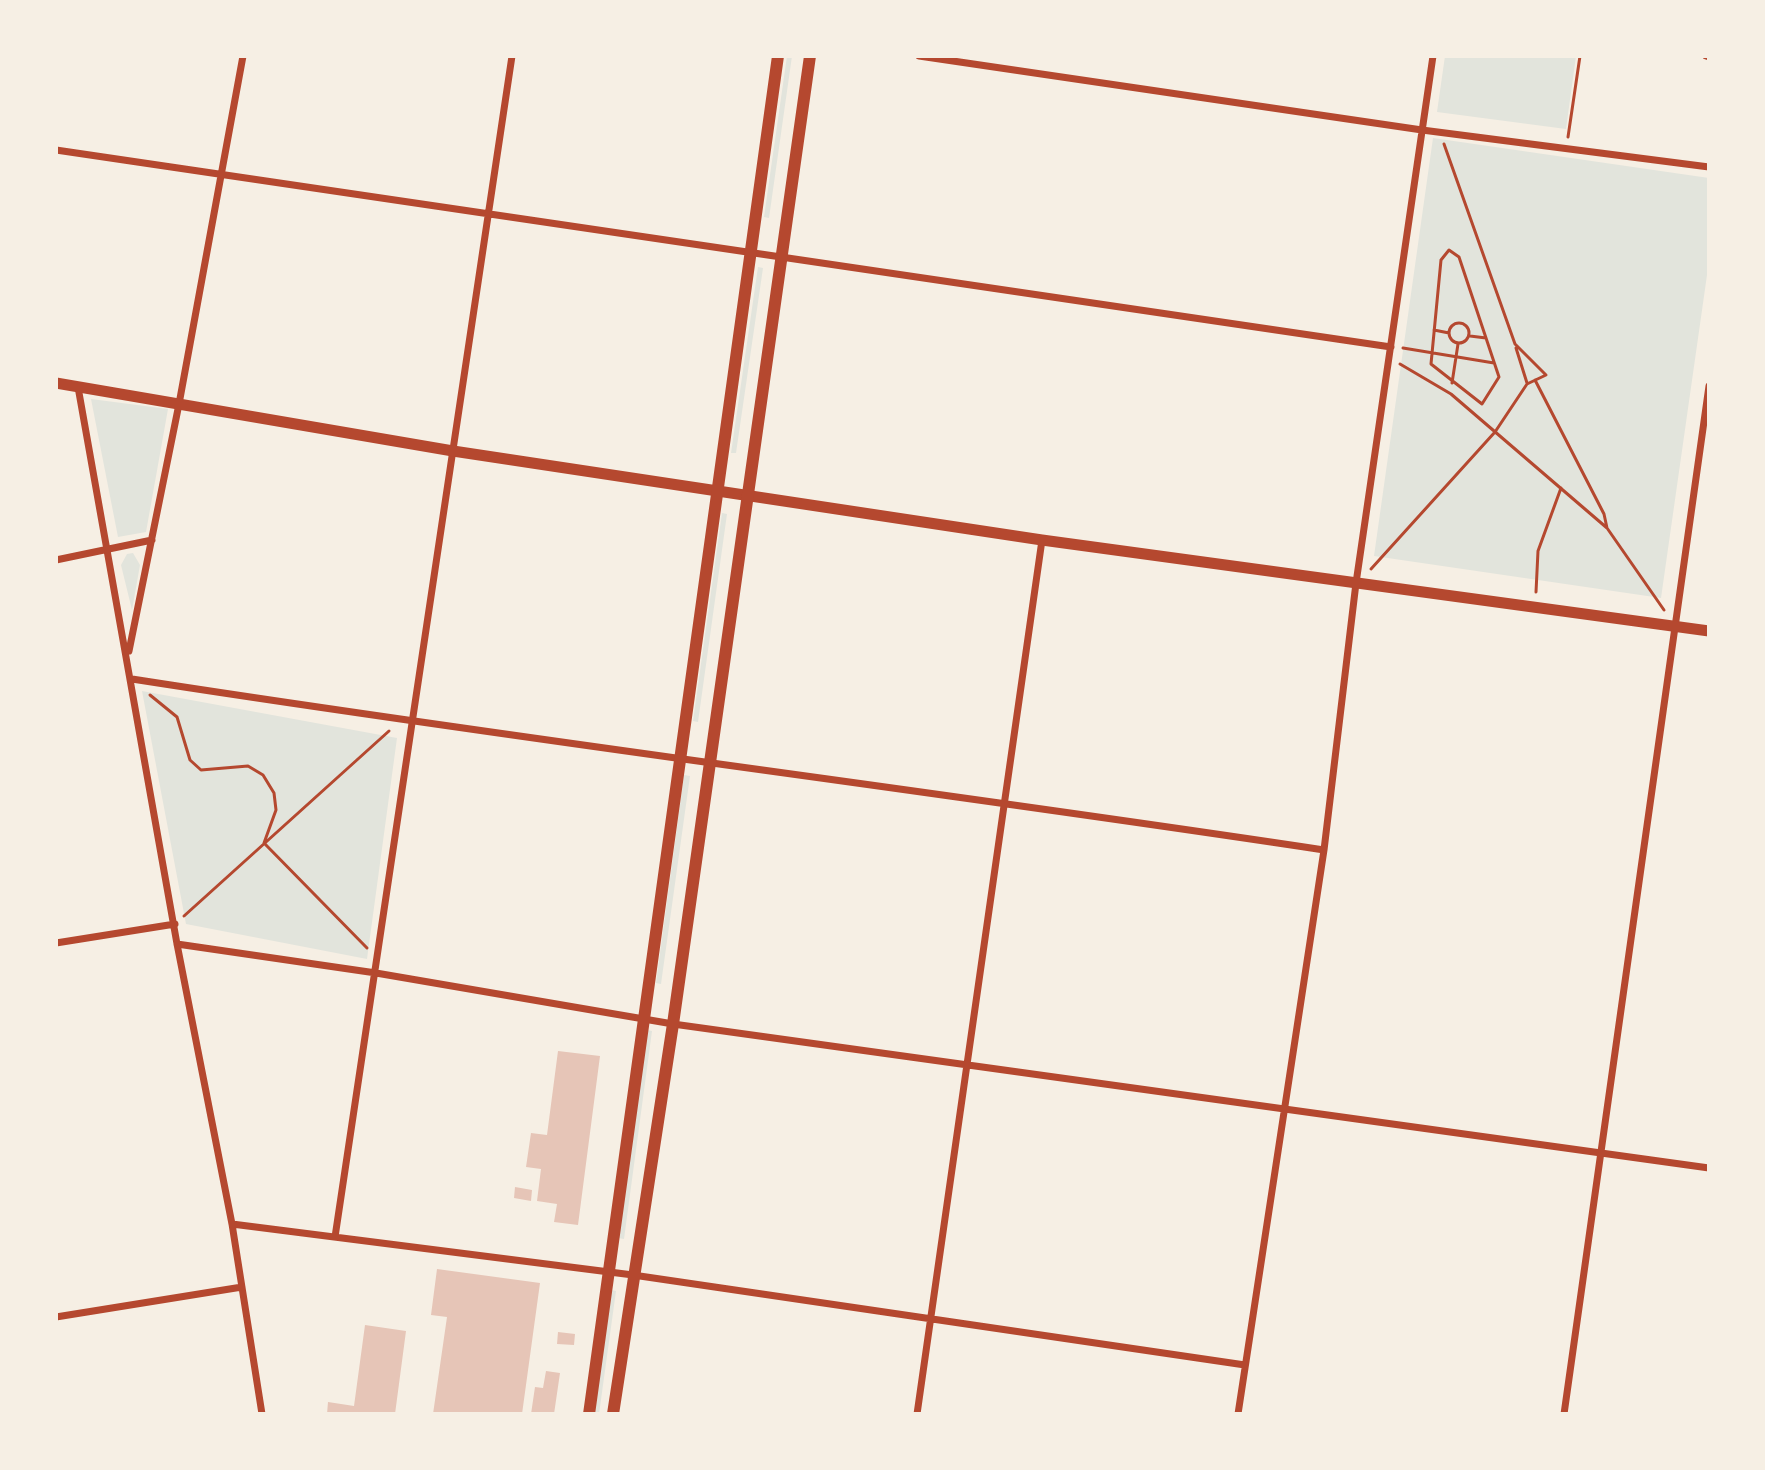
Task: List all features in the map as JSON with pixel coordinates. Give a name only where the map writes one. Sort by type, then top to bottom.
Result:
[{"type":"main road","points":[[589,1414],[778,56]]},
{"type":"main road","points":[[613,1414],[673,1024],[708,762],[784,257],[810,56]]},
{"type":"main road","points":[[56,383],[453,451],[1042,540],[1709,631]]},
{"type":"street","points":[[127,656],[179,404],[243,56]]},
{"type":"street","points":[[335,1237],[512,56]]},
{"type":"street","points":[[919,56],[1440,133],[1709,167]]},
{"type":"street","points":[[1238,1414],[1324,850],[1356,583],[1433,56]]},
{"type":"street","points":[[56,150],[1391,347]]},
{"type":"street","points":[[1564,1414],[1709,386]]},
{"type":"street","points":[[78,387],[177,944],[232,1224],[262,1414]]},
{"type":"street","points":[[56,560],[152,540]]},
{"type":"street","points":[[917,1414],[1042,540]]},
{"type":"street","points":[[132,679],[399,721],[1004,802],[1324,850]]},
{"type":"street","points":[[56,943],[175,924]]},
{"type":"street","points":[[177,944],[376,973],[673,1024],[1709,1168]]},
{"type":"street","points":[[232,1224],[633,1275],[1245,1365]]},
{"type":"street","points":[[56,1317],[242,1287]]},
{"type":"path","points":[[1566,149],[1580,56]]},
{"type":"path","points":[[1440,133],[1527,384]]},
{"type":"path","points":[[1449,250],[1459,257],[1486,338],[1499,377],[1482,404],[1434,369],[1432,353],[1441,260],[1449,250]]},
{"type":"path","points":[[1449,333],[1459,324],[1468,328],[1469,336]]},
{"type":"path","points":[[1434,330],[1449,333],[1458,343]]},
{"type":"path","points":[[1452,383],[1458,343],[1469,336],[1486,338]]},
{"type":"path","points":[[1356,583],[1390,552],[1495,432],[1527,384],[1546,375],[1515,344]]},
{"type":"path","points":[[1391,347],[1494,363]]},
{"type":"path","points":[[1389,358],[1451,394],[1607,528],[1675,626]]},
{"type":"path","points":[[1535,380],[1604,514],[1607,528]]},
{"type":"path","points":[[1535,607],[1538,551],[1561,488]]},
{"type":"path","points":[[132,679],[177,717],[190,760],[201,770],[248,766],[263,775],[274,793],[276,810],[264,843]]},
{"type":"path","points":[[175,924],[399,721]]},
{"type":"path","points":[[264,843],[377,959]]},
{"type":"shaded area","points":[[787,56],[792,56],[769,218],[764,217]]},
{"type":"shaded area","points":[[1445,56],[1576,56],[1566,129],[1437,112]]},
{"type":"shaded area","points":[[1433,138],[1709,178],[1709,261],[1661,598],[1374,556]]},
{"type":"shaded area","points":[[758,267],[763,268],[736,453],[731,453]]},
{"type":"shaded area","points":[[91,399],[168,409],[146,532],[118,537]]},
{"type":"shaded area","points":[[722,513],[727,514],[698,722],[693,721]]},
{"type":"shaded area","points":[[133,553],[140,565],[132,610],[121,565],[127,554]]},
{"type":"shaded area","points":[[142,691],[397,738],[367,959],[186,924]]},
{"type":"shaded area","points":[[684,775],[690,776],[661,984],[656,983]]},
{"type":"shaded area","points":[[647,1030],[652,1031],[624,1239],[618,1238]]},
{"type":"shaded area","points":[[611,1290],[616,1291],[599,1414],[593,1414]]},
{"type":"building","points":[[558,1051],[600,1056],[578,1225],[554,1222],[557,1204],[537,1201],[541,1169],[526,1167],[531,1133],[547,1135]]},
{"type":"building","points":[[515,1187],[532,1190],[531,1201],[514,1198]]},
{"type":"building","points":[[437,1269],[540,1283],[522,1414],[433,1414],[447,1317],[431,1315]]},
{"type":"building","points":[[365,1325],[406,1331],[395,1414],[327,1414],[328,1402],[354,1406]]},
{"type":"building","points":[[558,1332],[575,1334],[574,1345],[557,1344]]},
{"type":"building","points":[[546,1371],[560,1373],[554,1414],[531,1414],[535,1387],[543,1388]]}]
